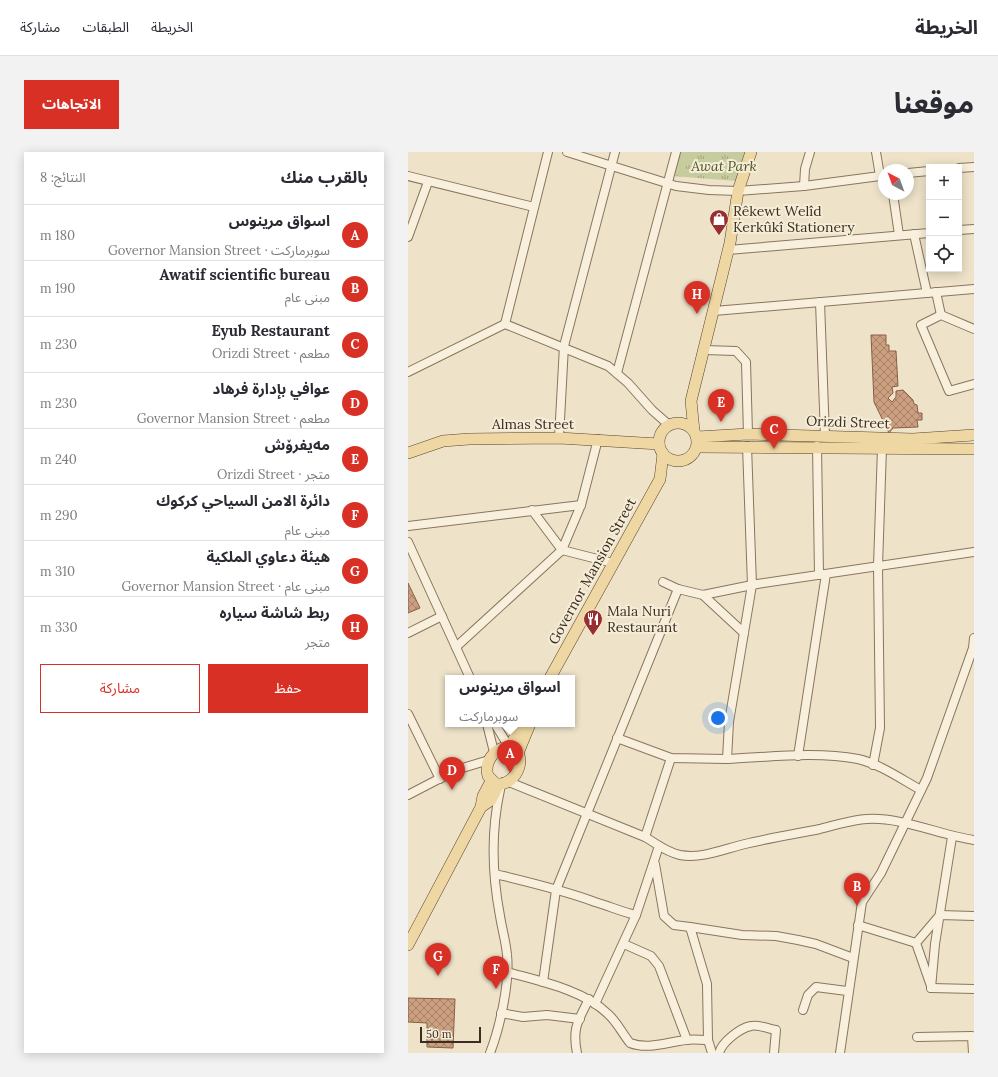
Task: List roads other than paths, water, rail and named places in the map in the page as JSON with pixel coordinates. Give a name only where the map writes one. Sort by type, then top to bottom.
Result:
[{"type":"main road","points":[[691,401],[672,424],[660,435],[661,449],[671,460],[682,461],[691,456],[696,438],[691,401],[728,250],[738,191],[751,152]]},
{"type":"main road","points":[[672,424],[688,425],[696,438]]},
{"type":"main road","name":"Orizdi Street","points":[[696,438],[748,434],[913,439],[974,435]]},
{"type":"main road","name":"Almas Street","points":[[408,453],[432,444],[456,440],[559,438],[598,439],[661,449]]},
{"type":"main road","name":"Orizdi Street","points":[[696,438],[747,446],[974,449]]},
{"type":"main road","name":"Governor Mansion Street","points":[[660,479],[661,449]]},
{"type":"main road","name":"Governor Mansion Street","points":[[552,675],[660,479],[682,461]]},
{"type":"main road","points":[[408,945],[482,807],[483,796],[500,783],[516,775],[520,766],[512,749],[520,727]]},
{"type":"main road","points":[[512,749],[528,727]]},
{"type":"main road","points":[[500,783],[487,772],[492,756],[502,748],[512,749]]},
{"type":"street","points":[[505,324],[548,152]]},
{"type":"street","points":[[567,152],[666,183],[709,190],[738,191],[804,186],[878,177]]},
{"type":"street","points":[[559,438],[564,346],[615,152]]},
{"type":"street","points":[[616,373],[666,183],[676,152]]},
{"type":"street","points":[[804,186],[805,169],[810,152]]},
{"type":"street","points":[[876,152],[879,164]]},
{"type":"street","points":[[962,168],[974,167]]},
{"type":"street","points":[[914,172],[926,171]]},
{"type":"street","points":[[408,176],[428,182],[534,206]]},
{"type":"street","points":[[408,237],[428,182]]},
{"type":"street","points":[[894,200],[899,235]]},
{"type":"street","points":[[962,230],[974,229]]},
{"type":"street","points":[[728,250],[926,233]]},
{"type":"street","points":[[914,234],[927,293]]},
{"type":"street","points":[[714,311],[974,288]]},
{"type":"street","points":[[936,292],[941,315]]},
{"type":"street","points":[[820,302],[825,436]]},
{"type":"street","points":[[974,329],[941,315],[921,325],[949,391],[974,384]]},
{"type":"street","points":[[408,372],[505,324],[564,346],[608,366],[628,382],[652,410],[672,424]]},
{"type":"street","points":[[704,350],[736,351],[746,362],[748,434]]},
{"type":"street","points":[[456,647],[562,550],[581,504],[598,439]]},
{"type":"street","points":[[727,759],[729,722],[752,585],[747,446]]},
{"type":"street","points":[[798,756],[822,574],[817,446]]},
{"type":"street","points":[[873,765],[880,728],[878,566],[882,448]]},
{"type":"street","points":[[962,448],[974,453]]},
{"type":"street","points":[[408,526],[581,504]]},
{"type":"street","points":[[532,510],[562,550],[613,563]]},
{"type":"street","points":[[408,543],[469,675]]},
{"type":"street","points":[[663,582],[678,589],[703,595],[752,585],[974,552]]},
{"type":"street","points":[[542,982],[556,890],[678,589]]},
{"type":"street","points":[[703,595],[744,633]]},
{"type":"street","points":[[408,633],[442,616]]},
{"type":"street","points":[[840,1053],[847,991],[862,902],[881,873],[927,778],[968,663],[974,638]]},
{"type":"street","points":[[408,714],[440,778]]},
{"type":"street","points":[[408,795],[440,778],[492,756],[487,727]]},
{"type":"street","points":[[497,727],[512,749]]},
{"type":"street","points":[[617,738],[671,758],[727,759],[798,756],[859,759],[885,770],[921,790]]},
{"type":"street","points":[[645,837],[671,758]]},
{"type":"street","points":[[490,1053],[501,1013],[508,956],[500,916],[495,874],[493,838],[500,783],[645,837],[666,851],[681,855],[714,853],[746,844],[864,819],[904,823],[952,837],[974,840]]},
{"type":"street","points":[[931,988],[952,837]]},
{"type":"street","points":[[577,1053],[574,1037],[580,1019],[592,1002],[624,944],[636,915],[659,846]]},
{"type":"street","points":[[654,862],[664,916],[674,925],[742,935],[776,936],[798,940],[816,944],[853,958]]},
{"type":"street","points":[[495,874],[556,890],[596,902],[614,910],[636,915]]},
{"type":"street","points":[[940,915],[974,916]]},
{"type":"street","points":[[916,943],[940,915]]},
{"type":"street","points":[[858,925],[916,943]]},
{"type":"street","points":[[690,927],[707,984],[708,1040],[712,1053]]},
{"type":"street","points":[[916,943],[931,988]]},
{"type":"street","points":[[624,944],[651,956],[660,966],[687,1040]]},
{"type":"street","points":[[507,972],[542,982],[592,1002],[607,1014],[630,1043],[635,1045],[648,1046],[687,1040],[708,1040]]},
{"type":"street","points":[[803,1010],[808,995],[816,987],[847,991]]},
{"type":"street","points":[[931,988],[974,989]]},
{"type":"street","points":[[501,1013],[523,1017],[547,1016],[580,1019]]},
{"type":"street","points":[[719,1053],[721,1045],[733,1036],[752,1026],[776,1030],[774,1053]]},
{"type":"street","points":[[917,1037],[972,1036],[973,1053]]},
{"type":"place","name":"Rêkewt Welîd Kerkûkî Stationery","points":[[719,236]]},
{"type":"place","name":"ربط شاشة سياره","points":[[697,314]]},
{"type":"place","name":"مەیفرۆش","points":[[721,422]]},
{"type":"place","name":"Eyub Restaurant","points":[[774,449]]},
{"type":"place","name":"Mala Nuri Restaurant","points":[[593,636]]},
{"type":"place","name":"اسواق مرينوس","points":[[510,773]]},
{"type":"place","name":"عوافي بإدارة فرهاد","points":[[452,790]]},
{"type":"place","name":"Awatif scientific bureau","points":[[857,906]]},
{"type":"place","name":"هيئة دعاوي الملكية","points":[[438,976]]},
{"type":"place","name":"دائرة الامن السياحي كركوك","points":[[496,989]]},
{"type":"park label","name":"Awat Park","points":[[724,166]]}]
